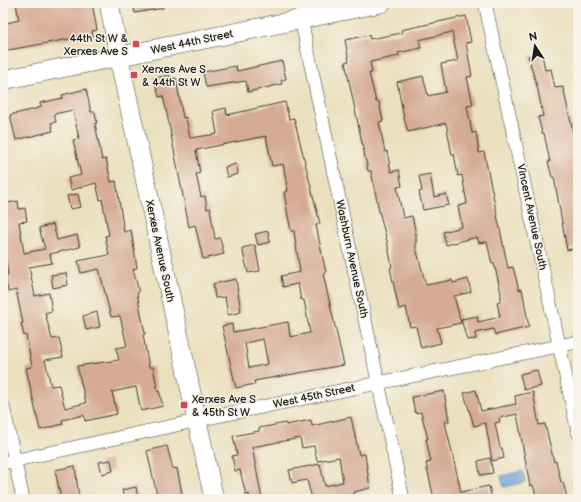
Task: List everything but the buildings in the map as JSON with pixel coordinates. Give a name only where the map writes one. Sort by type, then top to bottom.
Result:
[{"type":"street","name":"Xerxes Avenue South","points":[[109,3],[196,421],[214,499]]},
{"type":"street","name":"West 44th Street","points":[[3,80],[120,57],[308,13],[381,3]]},
{"type":"street","name":"Vincent Avenue South","points":[[485,3],[578,432]]},
{"type":"street","name":"Washburn Avenue South","points":[[308,13],[378,383],[403,499]]},
{"type":"street","name":"West 45th Street","points":[[9,462],[196,421],[578,342]]},
{"type":"street","points":[[3,406],[9,462],[23,499]]},
{"type":"water","points":[[523,471],[525,482],[504,487],[501,476]]},
{"type":"place","name":"44th St W & Xerxes Ave S","points":[[136,44]]},
{"type":"place","name":"Xerxes Ave S & 44th St W","points":[[134,75]]},
{"type":"place","name":"Xerxes Ave S & 45th St W","points":[[184,405]]}]
